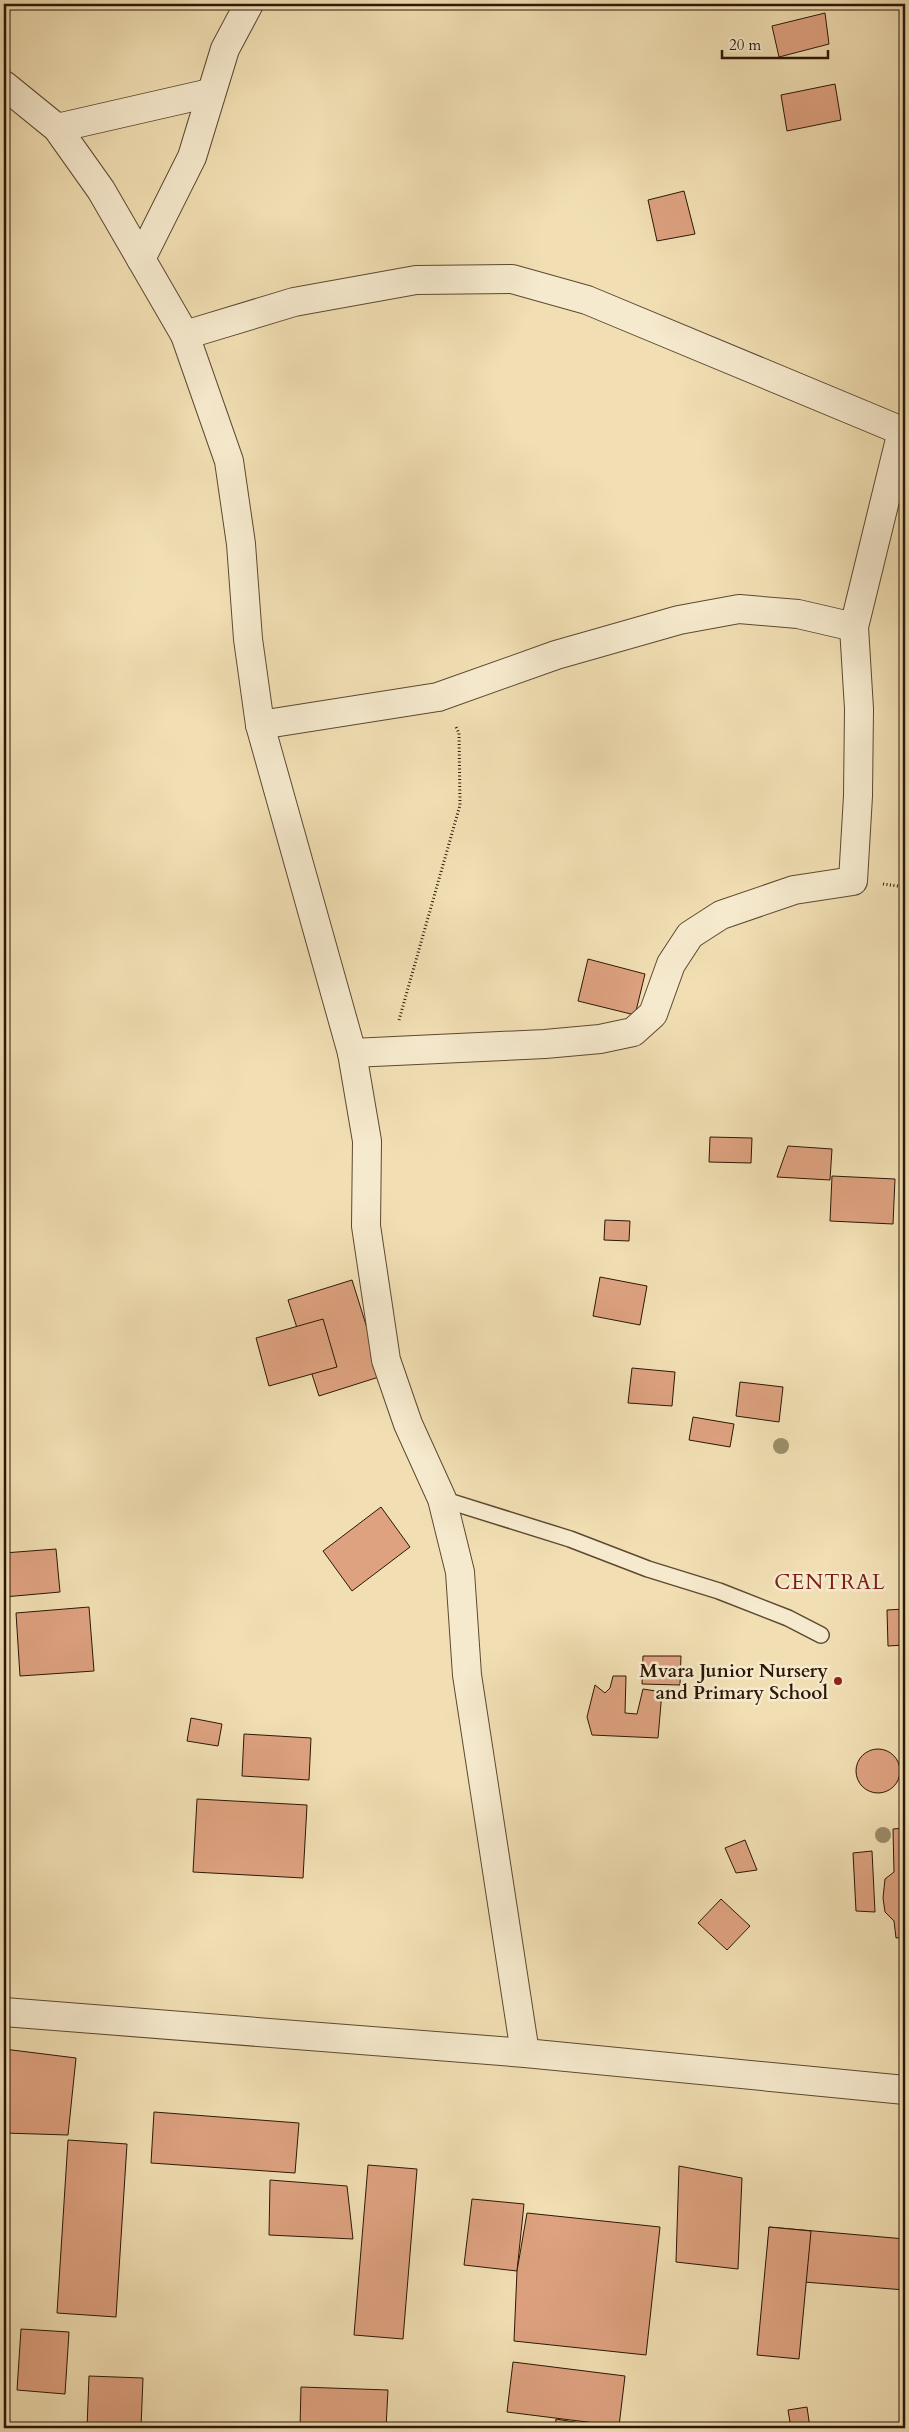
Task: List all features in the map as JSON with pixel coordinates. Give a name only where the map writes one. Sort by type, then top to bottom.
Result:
[{"type":"street","points":[[141,258],[192,157],[225,49],[249,4]]},
{"type":"street","points":[[4,85],[57,128],[102,190],[185,335],[229,461],[241,544],[248,639],[260,725],[352,1053],[367,1141],[366,1226],[386,1360],[408,1424],[442,1500],[460,1572],[467,1675],[524,2053]]},
{"type":"street","points":[[57,128],[210,93]]},
{"type":"street","points":[[185,335],[294,302],[416,280],[512,279],[587,300],[904,432],[854,627],[859,709],[858,796],[853,880],[794,890],[721,915],[690,935],[671,964],[653,1014],[633,1032],[600,1039],[545,1044],[352,1053]]},
{"type":"street","points":[[260,725],[438,697],[556,655],[679,620],[739,609],[798,614],[854,627]]},
{"type":"street","points":[[4,2012],[524,2053],[905,2090]]},
{"type":"lane","points":[[442,1500],[570,1539],[648,1569],[718,1591],[788,1618],[821,1635]]},
{"type":"path","points":[[391,1050],[460,806],[459,733],[438,697]]},
{"type":"building","points":[[825,13],[829,44],[779,57],[772,26]]},
{"type":"building","points":[[835,84],[841,120],[787,131],[781,95]]},
{"type":"building","points":[[684,191],[695,234],[657,241],[648,200]]},
{"type":"building","points":[[588,959],[645,974],[635,1015],[578,1001]]},
{"type":"building","points":[[710,1137],[752,1138],[751,1163],[709,1162]]},
{"type":"building","points":[[788,1146],[832,1149],[830,1180],[777,1177]]},
{"type":"building","points":[[832,1176],[895,1179],[893,1224],[830,1221]]},
{"type":"building","points":[[605,1220],[630,1221],[629,1241],[604,1240]]},
{"type":"building","points":[[600,1277],[647,1286],[640,1325],[593,1316]]},
{"type":"building","points":[[352,1280],[382,1376],[319,1396],[288,1300]]},
{"type":"building","points":[[323,1319],[337,1367],[269,1386],[256,1338]]},
{"type":"building","points":[[632,1368],[675,1372],[672,1406],[628,1403]]},
{"type":"building","points":[[740,1382],[783,1387],[779,1422],[736,1416]]},
{"type":"building","points":[[693,1417],[734,1424],[730,1447],[689,1440]]},
{"type":"building","points":[[381,1507],[410,1547],[352,1591],[323,1551]]},
{"type":"building","points":[[56,1549],[60,1592],[4,1597],[4,1553]]},
{"type":"building","points":[[89,1607],[94,1671],[20,1676],[16,1613]]},
{"type":"building","points":[[905,1609],[905,1645],[888,1646],[887,1610]]},
{"type":"building","points":[[643,1656],[681,1656],[680,1685],[642,1684]]},
{"type":"building","points":[[613,1676],[626,1676],[625,1713],[637,1714],[643,1689],[662,1692],[658,1738],[592,1735],[587,1717],[595,1685],[605,1693],[610,1688]]},
{"type":"building","points":[[191,1718],[222,1724],[218,1746],[187,1741]]},
{"type":"building","points":[[244,1734],[311,1738],[309,1780],[242,1776]]},
{"type":"building","points":[[882,1749],[894,1755],[899,1762],[899,1780],[894,1787],[887,1792],[874,1793],[866,1790],[859,1783],[856,1767],[859,1759],[866,1752]]},
{"type":"building","points":[[197,1799],[307,1805],[303,1878],[193,1872]]},
{"type":"building","points":[[905,1828],[905,1937],[896,1938],[894,1921],[885,1912],[883,1898],[885,1879],[894,1872],[893,1829]]},
{"type":"building","points":[[745,1840],[757,1870],[736,1873],[725,1848]]},
{"type":"building","points":[[872,1851],[875,1912],[856,1911],[853,1853]]},
{"type":"building","points":[[721,1899],[750,1926],[727,1950],[698,1923]]},
{"type":"building","points":[[4,2049],[76,2058],[68,2135],[4,2133]]},
{"type":"building","points":[[154,2112],[299,2123],[295,2173],[151,2163]]},
{"type":"building","points":[[68,2140],[127,2144],[116,2317],[57,2313]]},
{"type":"building","points":[[368,2165],[417,2169],[403,2339],[354,2335]]},
{"type":"building","points":[[679,2166],[742,2178],[738,2269],[676,2262]]},
{"type":"building","points":[[270,2180],[347,2186],[353,2239],[269,2235]]},
{"type":"building","points":[[472,2199],[524,2204],[517,2271],[464,2265]]},
{"type":"building","points":[[527,2213],[660,2227],[646,2355],[514,2341],[517,2271]]},
{"type":"building","points":[[769,2227],[905,2239],[905,2290],[766,2279]]},
{"type":"building","points":[[769,2227],[811,2231],[799,2359],[757,2355]]},
{"type":"building","points":[[21,2329],[69,2332],[65,2394],[17,2390]]},
{"type":"building","points":[[513,2362],[625,2376],[619,2426],[507,2412]]},
{"type":"building","points":[[89,2376],[143,2378],[141,2428],[87,2428]]},
{"type":"building","points":[[301,2387],[388,2390],[386,2428],[300,2428]]},
{"type":"building","points":[[807,2407],[810,2428],[791,2428],[788,2410]]},
{"type":"building","points":[[556,2419],[610,2428],[555,2428]]},
{"type":"building","points":[[434,2424],[479,2428],[434,2428]]},
{"type":"place","name":"Mvara Junior Nursery and Primary School","points":[[838,1681]]},
{"type":"district","name":"CENTRAL","points":[[830,1582]]}]
